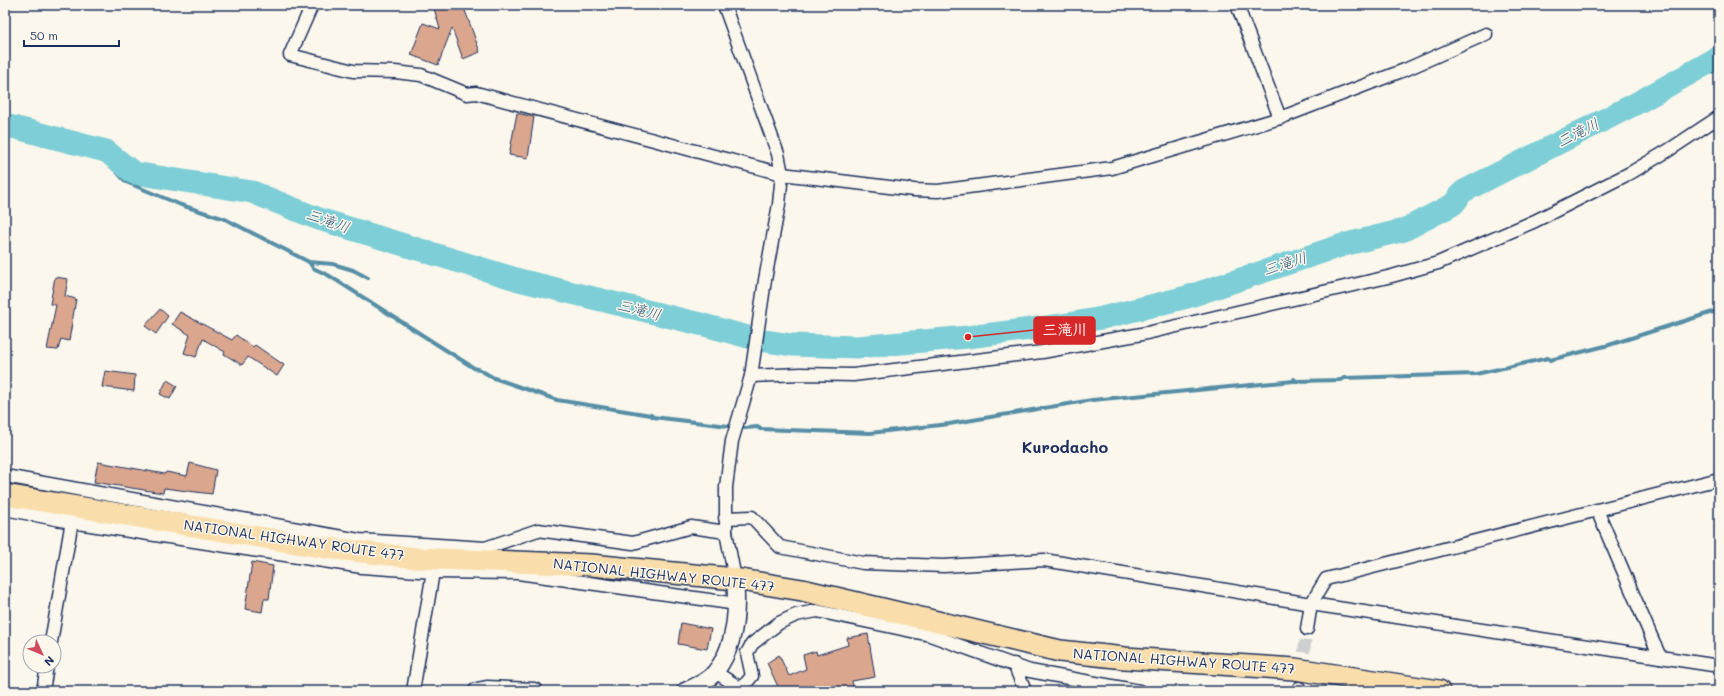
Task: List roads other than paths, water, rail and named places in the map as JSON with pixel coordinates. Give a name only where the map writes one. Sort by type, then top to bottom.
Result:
[{"type":"highway","name":"NATIONAL HIGHWAY ROUTE 477","points":[[5,495],[73,514],[326,548],[416,558],[591,565],[735,579],[802,590],[1060,651],[1125,658],[1295,669],[1438,691]]},
{"type":"street","points":[[312,5],[290,55],[353,71],[395,72],[421,75],[468,94],[476,93],[782,174],[914,190],[938,191],[1112,168],[1280,118],[1407,70],[1486,34]]},
{"type":"street","points":[[685,691],[703,683],[716,672],[732,639],[737,604],[735,579],[726,532],[726,487],[732,441],[751,374],[765,280],[779,204],[782,174],[778,154],[724,5]]},
{"type":"street","points":[[1237,5],[1280,118]]},
{"type":"street","points":[[751,374],[852,375],[1042,352],[1147,333],[1392,276],[1438,263],[1535,221],[1632,172],[1670,150],[1719,117]]},
{"type":"street","points":[[5,476],[360,540],[484,548],[538,530],[633,543],[691,526],[726,532]]},
{"type":"street","points":[[1307,629],[1311,604],[1326,579],[1719,479]]},
{"type":"street","points":[[5,509],[73,514],[362,567],[433,572],[518,573],[737,604]]},
{"type":"street","points":[[1597,510],[1660,657]]},
{"type":"street","points":[[52,634],[73,514]]},
{"type":"street","points":[[725,518],[752,517],[780,547],[863,563],[944,566],[1044,560],[1311,604],[1719,666]]},
{"type":"street","points":[[413,691],[433,572]]},
{"type":"street","points":[[716,672],[743,690],[752,676],[747,653],[752,644],[784,621],[796,615],[817,611],[930,635],[1030,671],[1139,691]]},
{"type":"street","points":[[1014,664],[1025,691]]},
{"type":"street","points":[[43,691],[46,674]]},
{"type":"street","points":[[477,691],[487,689],[534,691]]},
{"type":"waterway","name":"三滝川","points":[[5,125],[106,151],[134,173],[252,192],[319,219],[519,280],[704,325],[759,340],[792,345],[857,347],[968,337],[1062,325],[1102,318],[1187,297],[1343,245],[1404,230],[1452,205],[1464,191],[1639,102],[1719,57]]},
{"type":"waterway","points":[[106,151],[114,169],[126,182],[181,205],[225,219],[309,262],[333,264],[353,270],[368,278]]},
{"type":"waterway","points":[[309,262],[313,268],[328,275],[474,368],[494,378],[557,400],[651,415],[653,417],[745,428],[758,427],[760,429],[870,433],[949,424],[1092,400],[1294,381],[1294,379],[1296,381],[1341,380],[1344,378],[1476,374],[1548,358],[1550,360],[1609,345],[1719,310]]},
{"type":"tunnel","points":[[1299,688],[1307,629]]},
{"type":"place","name":"三滝川","points":[[968,337]]},
{"type":"district","name":"Kurodacho","points":[[1065,447]]}]
